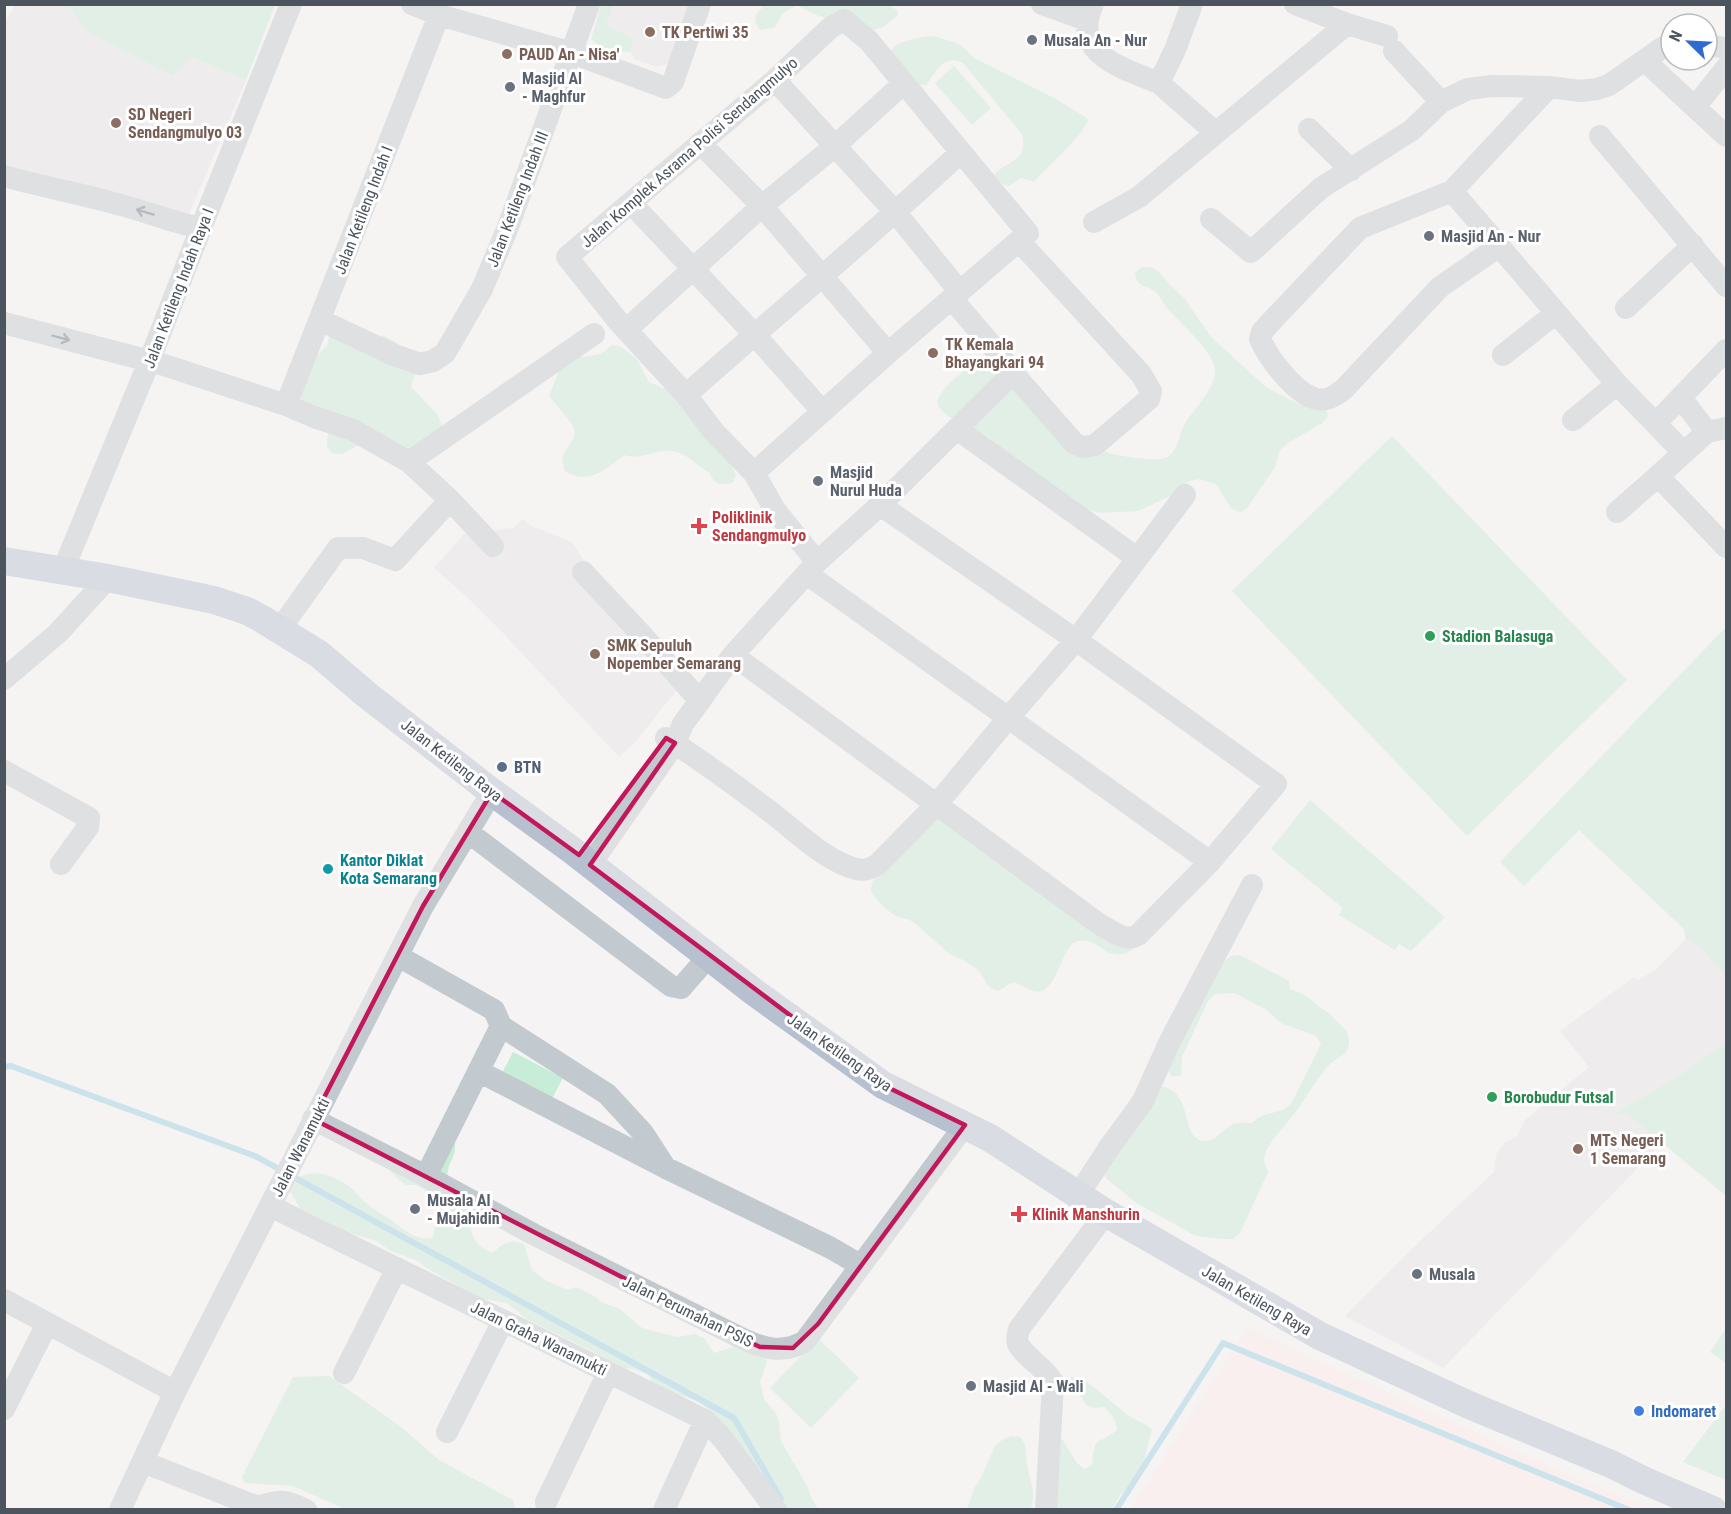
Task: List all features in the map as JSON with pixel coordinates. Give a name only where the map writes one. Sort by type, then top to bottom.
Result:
[{"type":"main road","name":"Jalan Ketileng Raya","points":[[4,561],[108,578],[214,600],[247,611],[280,629],[319,654],[367,695],[492,792],[584,860],[708,957],[883,1085],[990,1138],[1106,1213],[1320,1336],[1404,1376],[1713,1509]]},
{"type":"street","name":"Jalan Ketileng Indah Raya I","points":[[63,570],[150,362],[291,4]]},
{"type":"street","points":[[411,4],[439,15],[572,53],[663,88],[673,82],[700,4]]},
{"type":"street","name":"Jalan Ketileng Indah III","points":[[320,320],[394,355],[420,364],[433,361],[445,353],[482,290],[508,227],[589,4]]},
{"type":"street","points":[[1042,4],[1089,12],[1093,47],[1098,53],[1119,66],[1159,83],[1215,132]]},
{"type":"street","points":[[1159,83],[1175,50],[1192,4]]},
{"type":"street","points":[[1306,6],[1390,43],[1441,102]]},
{"type":"street","name":"Jalan Ketileng Indah I","points":[[286,405],[439,15]]},
{"type":"street","name":"Jalan Komplek Asrama Polisi Sendangmulyo","points":[[1013,374],[1074,443],[1083,447],[1095,446],[1149,399],[1151,391],[1141,374],[1024,237],[904,83],[869,41],[844,20],[830,28],[776,81],[567,257],[626,330],[686,395],[714,432],[753,473],[812,568],[1009,717],[1210,862]]},
{"type":"street","points":[[1094,222],[1139,197],[1347,24]]},
{"type":"street","points":[[1211,219],[1251,252],[1321,188],[1412,130],[1441,102],[1468,89],[1492,86],[1550,87],[1581,91],[1597,89],[1609,85],[1659,52]]},
{"type":"street","points":[[1645,61],[1726,136]]},
{"type":"street","points":[[1695,106],[1726,68]]},
{"type":"street","points":[[584,860],[733,655],[812,568],[880,505],[1013,374],[896,213],[776,81]]},
{"type":"street","points":[[626,330],[762,206],[835,146],[904,83]]},
{"type":"street","points":[[1498,247],[1440,287],[1343,390],[1326,400],[1310,398],[1290,380],[1260,339],[1268,325],[1360,228],[1452,191],[1550,87]]},
{"type":"street","points":[[1309,129],[1351,171]]},
{"type":"street","points":[[1600,136],[1726,286]]},
{"type":"street","points":[[700,143],[762,206],[888,353]]},
{"type":"street","points":[[686,395],[896,213],[960,153]]},
{"type":"street","points":[[4,176],[201,228]]},
{"type":"street","points":[[1452,191],[1617,384],[1683,452]]},
{"type":"street","points":[[631,203],[754,334],[822,411]]},
{"type":"street","points":[[753,473],[888,353],[1024,237]]},
{"type":"street","points":[[1626,308],[1693,245]]},
{"type":"street","points":[[1503,355],[1556,313]]},
{"type":"street","points":[[4,323],[150,362],[286,405],[353,430],[409,462],[493,546]]},
{"type":"street","points":[[409,462],[594,334]]},
{"type":"street","points":[[1656,423],[1726,350]]},
{"type":"street","points":[[1573,420],[1617,384]]},
{"type":"street","points":[[1617,512],[1683,452],[1717,430],[1681,399]]},
{"type":"street","points":[[957,429],[1137,558]]},
{"type":"street","points":[[1658,477],[1726,547]]},
{"type":"street","points":[[675,735],[818,849],[858,870],[870,869],[878,864],[937,804],[1076,640],[1185,495]]},
{"type":"street","points":[[280,629],[338,548],[363,548],[394,560],[450,501]]},
{"type":"street","points":[[733,655],[1099,924],[1128,938],[1138,935],[1210,862],[1276,784],[1076,640],[880,505]]},
{"type":"street","points":[[583,572],[642,634],[700,701]]},
{"type":"street","points":[[4,680],[58,633],[108,578]]},
{"type":"street","points":[[4,771],[89,818],[88,827],[61,864]]},
{"type":"street","name":"Jalan Wanamukti","points":[[120,1509],[175,1392],[423,906],[492,792]]},
{"type":"street","points":[[468,832],[671,986],[681,988],[708,957]]},
{"type":"street","points":[[1078,1195],[1143,1101],[1170,1041],[1252,885]]},
{"type":"street","points":[[398,956],[494,1010],[501,1026],[607,1094],[643,1133],[666,1168]]},
{"type":"street","points":[[426,1176],[501,1026]]},
{"type":"street","points":[[480,1072],[666,1168],[831,1248],[860,1265]]},
{"type":"street","name":"Jalan Perumahan PSIS","points":[[310,1125],[426,1176],[533,1234],[760,1347],[779,1349],[794,1348],[805,1341],[965,1125]]},
{"type":"street","name":"Jalan Graha Wanamukti","points":[[274,1199],[397,1268],[705,1420],[723,1439],[776,1509]]},
{"type":"street","points":[[1046,1509],[1053,1382],[1048,1373],[1019,1345],[1017,1338],[1019,1329],[1106,1213]]},
{"type":"street","points":[[344,1373],[397,1268]]},
{"type":"street","points":[[4,1300],[175,1392]]},
{"type":"street","points":[[447,1432],[503,1321]]},
{"type":"street","points":[[4,1409],[47,1324]]},
{"type":"street","points":[[546,1502],[608,1372]]},
{"type":"street","points":[[664,1509],[705,1420]]},
{"type":"street","points":[[144,1462],[258,1508],[275,1501],[287,1501],[306,1509]]},
{"type":"highlighted area","points":[[666,738],[675,743],[590,865],[883,1085],[965,1125],[818,1324],[793,1348],[760,1347],[739,1337],[313,1119],[423,906],[492,792],[579,855]]},
{"type":"shaded area","name":"SD Negeri Sendangmulyo 03","points":[[15,5],[60,5],[72,10],[85,30],[190,57],[246,80],[189,214],[5,166],[4,24]]},
{"type":"shaded area","name":"TK Pertiwi 35","points":[[613,5],[690,5],[671,63],[656,67],[635,59],[630,52],[632,39],[606,25]]},
{"type":"shaded area","name":"SMK Sepuluh Nopember Semarang","points":[[523,519],[531,526],[572,542],[585,562],[687,677],[637,740],[619,757],[501,631],[434,568],[464,534],[513,528]]},
{"type":"shaded area","name":"MTs Negeri 1 Semarang","points":[[1686,939],[1699,946],[1726,976],[1726,1043],[1675,1078],[1616,1112],[1628,1114],[1663,1142],[1443,1368],[1345,1316],[1494,1172],[1496,1155],[1504,1143],[1517,1136],[1524,1121],[1589,1067],[1560,1031],[1634,977],[1637,981],[1655,970]]},
{"type":"shaded area","points":[[1247,1328],[1568,1475],[1653,1509],[1131,1509]]},
{"type":"green space","points":[[60,5],[275,5],[246,80],[191,57],[173,76],[85,30],[72,10]]},
{"type":"green space","points":[[601,5],[613,5],[606,25],[633,39],[630,52],[600,46],[591,39]]},
{"type":"green space","points":[[764,5],[797,5],[783,13],[774,28],[760,30],[755,22],[756,15]]},
{"type":"green space","points":[[797,5],[888,5],[897,10],[898,15],[883,27],[874,30],[819,16]]},
{"type":"green space","points":[[934,36],[959,44],[976,59],[1054,98],[1088,119],[1081,132],[1034,182],[1021,178],[1009,186],[1004,185],[993,176],[1019,156],[1022,151],[1022,134],[963,63],[951,60],[946,62],[941,65],[926,85],[917,85],[891,50],[905,41]]},
{"type":"green space","points":[[954,66],[991,108],[972,125],[935,83]]},
{"type":"green space","points":[[1142,267],[1151,267],[1159,272],[1184,298],[1211,337],[1267,388],[1299,404],[1326,407],[1328,416],[1322,423],[1280,450],[1275,467],[1247,508],[1240,513],[1231,508],[1216,484],[1199,479],[1190,481],[1174,494],[1138,511],[1099,513],[1079,507],[1008,457],[989,437],[948,416],[937,402],[944,390],[971,361],[991,357],[1056,419],[1103,451],[1140,458],[1167,457],[1174,450],[1185,424],[1203,400],[1215,373],[1210,357],[1197,339],[1154,290],[1143,286],[1138,281],[1135,273]]},
{"type":"green space","points":[[329,334],[385,336],[397,343],[411,357],[416,369],[411,387],[437,414],[443,427],[397,457],[358,445],[342,454],[332,453],[327,446],[328,432],[297,399],[312,362],[328,344]]},
{"type":"green space","points":[[612,345],[621,347],[636,358],[649,382],[670,391],[728,459],[736,475],[732,483],[716,482],[710,473],[687,457],[672,451],[636,457],[624,455],[610,466],[588,476],[572,475],[564,470],[562,457],[575,433],[572,424],[549,396],[560,369],[576,358],[601,354]]},
{"type":"green space","name":"Stadion Balasuga","points":[[1392,436],[1627,680],[1467,836],[1232,591]]},
{"type":"green space","points":[[1725,628],[1726,976],[1699,946],[1686,939],[1684,929],[1579,830],[1524,886],[1500,862]]},
{"type":"green space","points":[[1310,800],[1445,917],[1411,951],[1399,944],[1395,950],[1339,915],[1343,908],[1271,849]]},
{"type":"green space","points":[[928,810],[1136,947],[1126,953],[1118,954],[1111,953],[1086,940],[1078,941],[1068,949],[1054,978],[1045,989],[1036,992],[1020,984],[1012,983],[1000,990],[992,989],[978,970],[948,953],[911,921],[889,911],[871,891],[877,873]]},
{"type":"green space","points":[[1240,955],[1289,981],[1290,990],[1304,994],[1346,1030],[1349,1042],[1345,1053],[1323,1072],[1274,1138],[1264,1159],[1268,1172],[1240,1233],[1233,1239],[1224,1239],[1196,1236],[1138,1204],[1108,1180],[1097,1166],[1096,1148],[1100,1140],[1159,1086],[1170,1089],[1177,1095],[1191,1130],[1195,1137],[1202,1141],[1215,1138],[1234,1124],[1252,1123],[1258,1118],[1283,1110],[1292,1102],[1321,1044],[1316,1036],[1281,1023],[1267,1010],[1234,993],[1215,994],[1208,1001],[1182,1057],[1181,1075],[1172,1077],[1167,1069],[1215,967],[1231,956]]},
{"type":"green space","points":[[1726,1043],[1726,1196],[1628,1114],[1615,1113],[1675,1078]]},
{"type":"green space","points":[[513,1052],[563,1078],[550,1102],[501,1075]]},
{"type":"green space","points":[[455,1142],[454,1154],[448,1170],[449,1181],[473,1210],[471,1230],[476,1241],[485,1249],[492,1253],[507,1242],[514,1241],[524,1244],[532,1270],[546,1281],[568,1290],[576,1287],[601,1302],[620,1309],[642,1328],[677,1337],[695,1334],[704,1338],[714,1353],[740,1345],[757,1348],[767,1362],[760,1381],[764,1400],[776,1413],[781,1441],[818,1509],[777,1509],[774,1488],[767,1471],[748,1464],[721,1421],[700,1402],[651,1382],[647,1374],[633,1369],[614,1367],[596,1353],[528,1320],[507,1303],[479,1298],[418,1261],[391,1251],[376,1241],[349,1233],[300,1208],[290,1191],[291,1183],[305,1175],[313,1173],[329,1176],[344,1183],[370,1206],[410,1234],[420,1238],[433,1238],[439,1211],[438,1201],[416,1185],[406,1185],[386,1167],[415,1169]]},
{"type":"green space","points":[[1726,1329],[1726,1363],[1710,1352]]},
{"type":"green space","points":[[818,1338],[859,1378],[811,1428],[770,1388]]},
{"type":"green space","points":[[329,1376],[401,1427],[439,1460],[513,1500],[515,1509],[345,1509],[293,1486],[245,1483],[242,1477],[293,1377]]},
{"type":"green space","points":[[1069,1377],[1079,1377],[1086,1381],[1129,1416],[1152,1430],[1140,1476],[1120,1495],[1112,1509],[1042,1509],[1052,1442],[1062,1439],[1077,1463],[1084,1469],[1092,1465],[1094,1448],[1098,1441],[1117,1430],[1113,1417],[1104,1407],[1094,1408],[1086,1405],[1079,1392],[1067,1387]]},
{"type":"green space","points":[[1726,1405],[1726,1480],[1683,1462]]},
{"type":"green space","points":[[1011,1436],[1020,1437],[1025,1447],[1033,1491],[1031,1508],[967,1509],[995,1446]]},
{"type":"waterway","points":[[4,1067],[11,1066],[255,1156],[734,1418],[781,1499]]},
{"type":"waterway","points":[[1116,1510],[1223,1343],[1629,1510]]},
{"type":"place","name":"TK Pertiwi 35","points":[[650,32]]},
{"type":"place","name":"Musala An - Nur","points":[[1032,40]]},
{"type":"place","name":"PAUD An - Nisa'","points":[[507,54]]},
{"type":"place","name":"Masjid Al - Maghfur","points":[[510,87]]},
{"type":"place","name":"SD Negeri Sendangmulyo 03","points":[[116,123]]},
{"type":"place","name":"Masjid An - Nur","points":[[1429,236]]},
{"type":"place","name":"TK Kemala Bhayangkari 94","points":[[933,353]]},
{"type":"place","name":"Masjid Nurul Huda","points":[[818,481]]},
{"type":"place","name":"Poliklinik Sendangmulyo","points":[[699,526]]},
{"type":"place","name":"Stadion Balasuga","points":[[1430,636]]},
{"type":"place","name":"SMK Sepuluh Nopember Semarang","points":[[595,654]]},
{"type":"place","name":"BTN","points":[[502,767]]},
{"type":"place","name":"Kantor Diklat Kota Semarang","points":[[328,869]]},
{"type":"place","name":"Borobudur Futsal","points":[[1492,1097]]},
{"type":"place","name":"MTs Negeri 1 Semarang","points":[[1578,1149]]},
{"type":"place","name":"Musala Al - Mujahidin","points":[[415,1209]]},
{"type":"place","name":"Klinik Manshurin","points":[[1019,1214]]},
{"type":"place","name":"Musala","points":[[1417,1274]]},
{"type":"place","name":"Masjid Al - Wali","points":[[971,1386]]},
{"type":"place","name":"Indomaret","points":[[1639,1411]]}]
